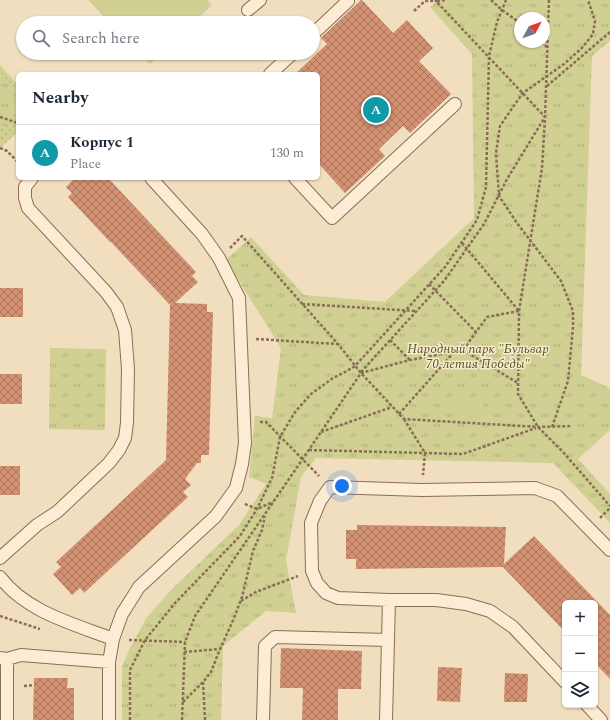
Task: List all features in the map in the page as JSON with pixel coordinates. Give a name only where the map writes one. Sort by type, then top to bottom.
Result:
[{"type":"lane","points":[[248,10],[260,0]]},
{"type":"lane","points":[[320,27],[348,1],[346,0]]},
{"type":"lane","points":[[272,72],[285,60]]},
{"type":"lane","points":[[297,180],[332,218],[455,104]]},
{"type":"lane","points":[[0,558],[37,525],[57,512],[109,463],[119,450],[125,438],[127,423],[128,369],[125,330],[117,307],[106,292],[28,208],[24,198],[25,187],[30,180]]},
{"type":"lane","points":[[109,720],[109,662],[113,639],[122,614],[138,587],[216,516],[230,497],[236,488],[245,443],[239,298],[219,258],[202,234],[153,180]]},
{"type":"lane","points":[[562,679],[513,627],[490,611],[466,604],[436,600],[338,598],[326,592],[317,583],[312,571],[311,523],[320,501],[330,487],[422,490],[535,488],[557,496],[610,550]]},
{"type":"lane","points":[[0,577],[3,582],[24,601],[46,613],[113,639]]},
{"type":"lane","points":[[386,720],[389,600]]},
{"type":"lane","points":[[263,720],[265,646],[275,637],[388,640]]},
{"type":"lane","points":[[7,720],[4,658],[21,655],[109,662]]},
{"type":"lane","points":[[590,708],[601,720]]},
{"type":"path","points":[[436,0],[545,117]]},
{"type":"path","points":[[414,11],[425,1],[446,0]]},
{"type":"path","points":[[491,0],[514,19]]},
{"type":"path","points":[[130,720],[130,670],[146,640],[176,602],[240,536],[258,509],[272,478],[280,437],[295,412],[311,394],[333,378],[355,366],[445,266],[478,220],[486,187],[489,56],[497,22],[506,0]]},
{"type":"path","points":[[549,0],[549,12]]},
{"type":"path","points":[[552,427],[568,381],[573,311],[561,281],[517,223],[499,196],[496,153],[500,126],[523,93],[564,64],[582,48],[593,34],[595,21],[588,0]]},
{"type":"path","points":[[546,86],[610,32]]},
{"type":"path","points":[[548,48],[542,168],[519,311],[518,394],[538,427],[563,452],[610,506]]},
{"type":"path","points":[[0,117],[16,122]]},
{"type":"path","points":[[182,720],[185,642],[195,616],[361,372],[444,281],[484,224],[511,173],[545,117]]},
{"type":"path","points":[[0,148],[8,151],[16,160]]},
{"type":"path","points":[[219,258],[242,236],[338,344],[355,366],[404,419],[425,453],[422,490]]},
{"type":"path","points":[[461,243],[467,248],[519,311]]},
{"type":"path","points":[[429,284],[476,332]]},
{"type":"path","points":[[302,304],[416,311]]},
{"type":"path","points":[[361,372],[410,360],[463,350],[487,317],[519,311]]},
{"type":"path","points":[[240,338],[338,344]]},
{"type":"path","points":[[390,340],[410,360]]},
{"type":"path","points":[[463,350],[518,383]]},
{"type":"path","points":[[399,414],[454,352]]},
{"type":"path","points":[[320,433],[392,407]]},
{"type":"path","points":[[404,419],[538,427],[572,426]]},
{"type":"path","points":[[244,420],[266,422],[330,487]]},
{"type":"path","points":[[309,450],[463,454],[538,427]]},
{"type":"path","points":[[230,497],[258,509],[273,502]]},
{"type":"path","points":[[183,703],[211,672],[240,602],[253,551],[262,530],[265,514]]},
{"type":"path","points":[[240,602],[256,592],[312,571]]},
{"type":"path","points":[[0,616],[42,630]]},
{"type":"path","points":[[113,639],[185,642]]},
{"type":"path","points":[[184,652],[220,649]]},
{"type":"path","points":[[203,682],[204,720]]},
{"type":"path","points":[[24,686],[34,685]]},
{"type":"green space","points":[[88,0],[207,0],[212,5],[200,16],[103,16]]},
{"type":"green space","name":"Народный парк \"Бульвар 70-летия Победы\"","points":[[438,0],[610,0],[610,41],[592,56],[581,375],[610,388],[610,430],[578,459],[610,494],[610,523],[553,463],[316,458],[301,477],[286,560],[296,613],[266,611],[223,646],[221,720],[122,720],[122,667],[130,648],[147,617],[171,590],[239,525],[266,484],[249,477],[255,416],[272,418],[281,348],[226,260],[251,237],[304,295],[385,302],[474,218],[472,54],[430,7]]},
{"type":"green space","points":[[146,60],[154,60],[150,64]]},
{"type":"green space","points":[[0,65],[16,83],[16,134],[0,148]]},
{"type":"green space","points":[[0,72],[16,90],[16,119],[8,126],[0,126]]},
{"type":"green space","points":[[50,348],[106,349],[105,430],[49,429]]},
{"type":"green space","points":[[454,398],[483,399],[482,417],[453,416]]},
{"type":"building","points":[[362,0],[393,33],[407,20],[433,48],[419,61],[451,94],[410,133],[403,126],[379,149],[385,156],[345,193],[320,165],[320,72],[297,72],[310,60],[320,60],[320,51],[327,44],[321,38]]},
{"type":"building","points":[[73,180],[110,180],[196,272],[192,276],[198,282],[175,303],[207,304],[207,312],[213,312],[209,455],[201,455],[201,463],[197,463],[185,479],[191,485],[183,492],[188,497],[84,593],[80,588],[72,595],[53,574],[61,567],[56,562],[166,460],[170,305],[68,197],[72,193],[66,187]]},
{"type":"building","points":[[0,288],[23,288],[23,317],[0,317]]},
{"type":"building","points":[[0,374],[22,374],[22,404],[0,404]]},
{"type":"building","points":[[0,466],[20,466],[20,495],[0,495]]},
{"type":"building","points":[[357,525],[506,527],[504,564],[534,536],[596,600],[562,600],[562,629],[503,567],[356,569],[356,559],[346,559],[346,530],[357,530]]},
{"type":"building","points":[[598,603],[610,615],[610,679],[598,666]]},
{"type":"building","points":[[281,648],[362,651],[361,689],[338,689],[338,720],[302,720],[303,688],[280,688]]},
{"type":"building","points":[[438,667],[462,668],[460,702],[437,701]]},
{"type":"building","points":[[505,673],[528,674],[527,702],[504,702]]},
{"type":"building","points":[[34,678],[68,678],[67,688],[74,688],[74,720],[33,720]]},
{"type":"place","name":"Корпус 1","points":[[376,110]]}]
